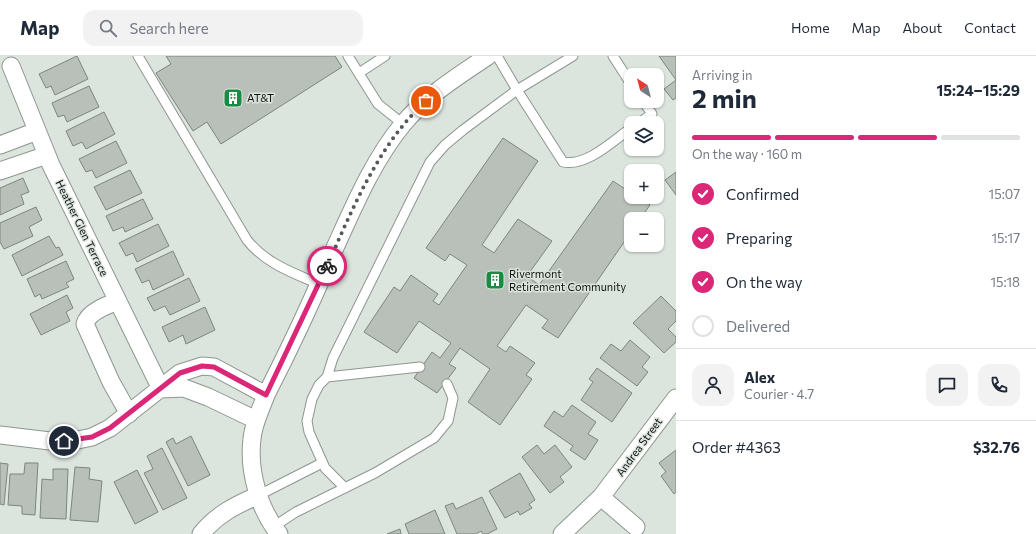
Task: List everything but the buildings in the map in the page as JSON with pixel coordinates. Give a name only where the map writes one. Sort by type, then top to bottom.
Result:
[{"type":"street","points":[[271,532],[252,470],[251,454],[252,438],[256,420],[266,395],[354,207],[383,154],[403,124],[434,94],[488,56]]},
{"type":"street","name":"Heather Glen Terrace","points":[[11,66],[47,155],[161,389]]},
{"type":"street","points":[[0,145],[37,131]]},
{"type":"street","points":[[0,171],[47,155]]},
{"type":"street","points":[[118,301],[91,314],[86,318],[85,324],[111,382],[128,414]]},
{"type":"street","points":[[0,435],[50,441],[78,440],[92,437],[110,428],[180,373],[202,366],[214,367],[266,395]]},
{"type":"street","points":[[161,389],[184,388],[208,397],[256,420]]},
{"type":"street","name":"Andrea Street","points":[[562,534],[601,496],[676,398]]},
{"type":"street","points":[[201,534],[212,520],[230,508],[259,495]]},
{"type":"street","points":[[601,496],[636,527]]},
{"type":"lane","points":[[138,56],[247,240],[254,249],[283,268],[319,284]]},
{"type":"lane","points":[[348,56],[378,104],[403,124]]},
{"type":"lane","points":[[358,73],[386,56]]},
{"type":"lane","points":[[497,56],[563,162],[570,164],[582,160],[624,133]]},
{"type":"lane","points":[[345,488],[325,468],[309,432],[307,421],[312,400],[319,385],[327,377],[334,358],[430,162],[445,145],[463,130],[517,90],[573,56]]},
{"type":"lane","points":[[613,56],[624,73]]},
{"type":"lane","points":[[648,108],[652,114],[649,116]]},
{"type":"lane","points":[[327,377],[420,367]]},
{"type":"lane","points":[[271,532],[296,512],[375,473],[434,438],[448,421],[453,398],[447,384]]},
{"type":"lane","points":[[259,495],[322,463]]},
{"type":"way so far","points":[[327,266],[354,207],[383,154],[403,124],[426,101]]},
{"type":"place","name":"AT&T","points":[[233,98]]},
{"type":"place","name":"Rivermont Retirement Community","points":[[495,280]]},
{"type":"route","points":[[64,441],[92,437],[110,428],[180,373],[202,366],[214,367],[266,395],[327,266]]}]
